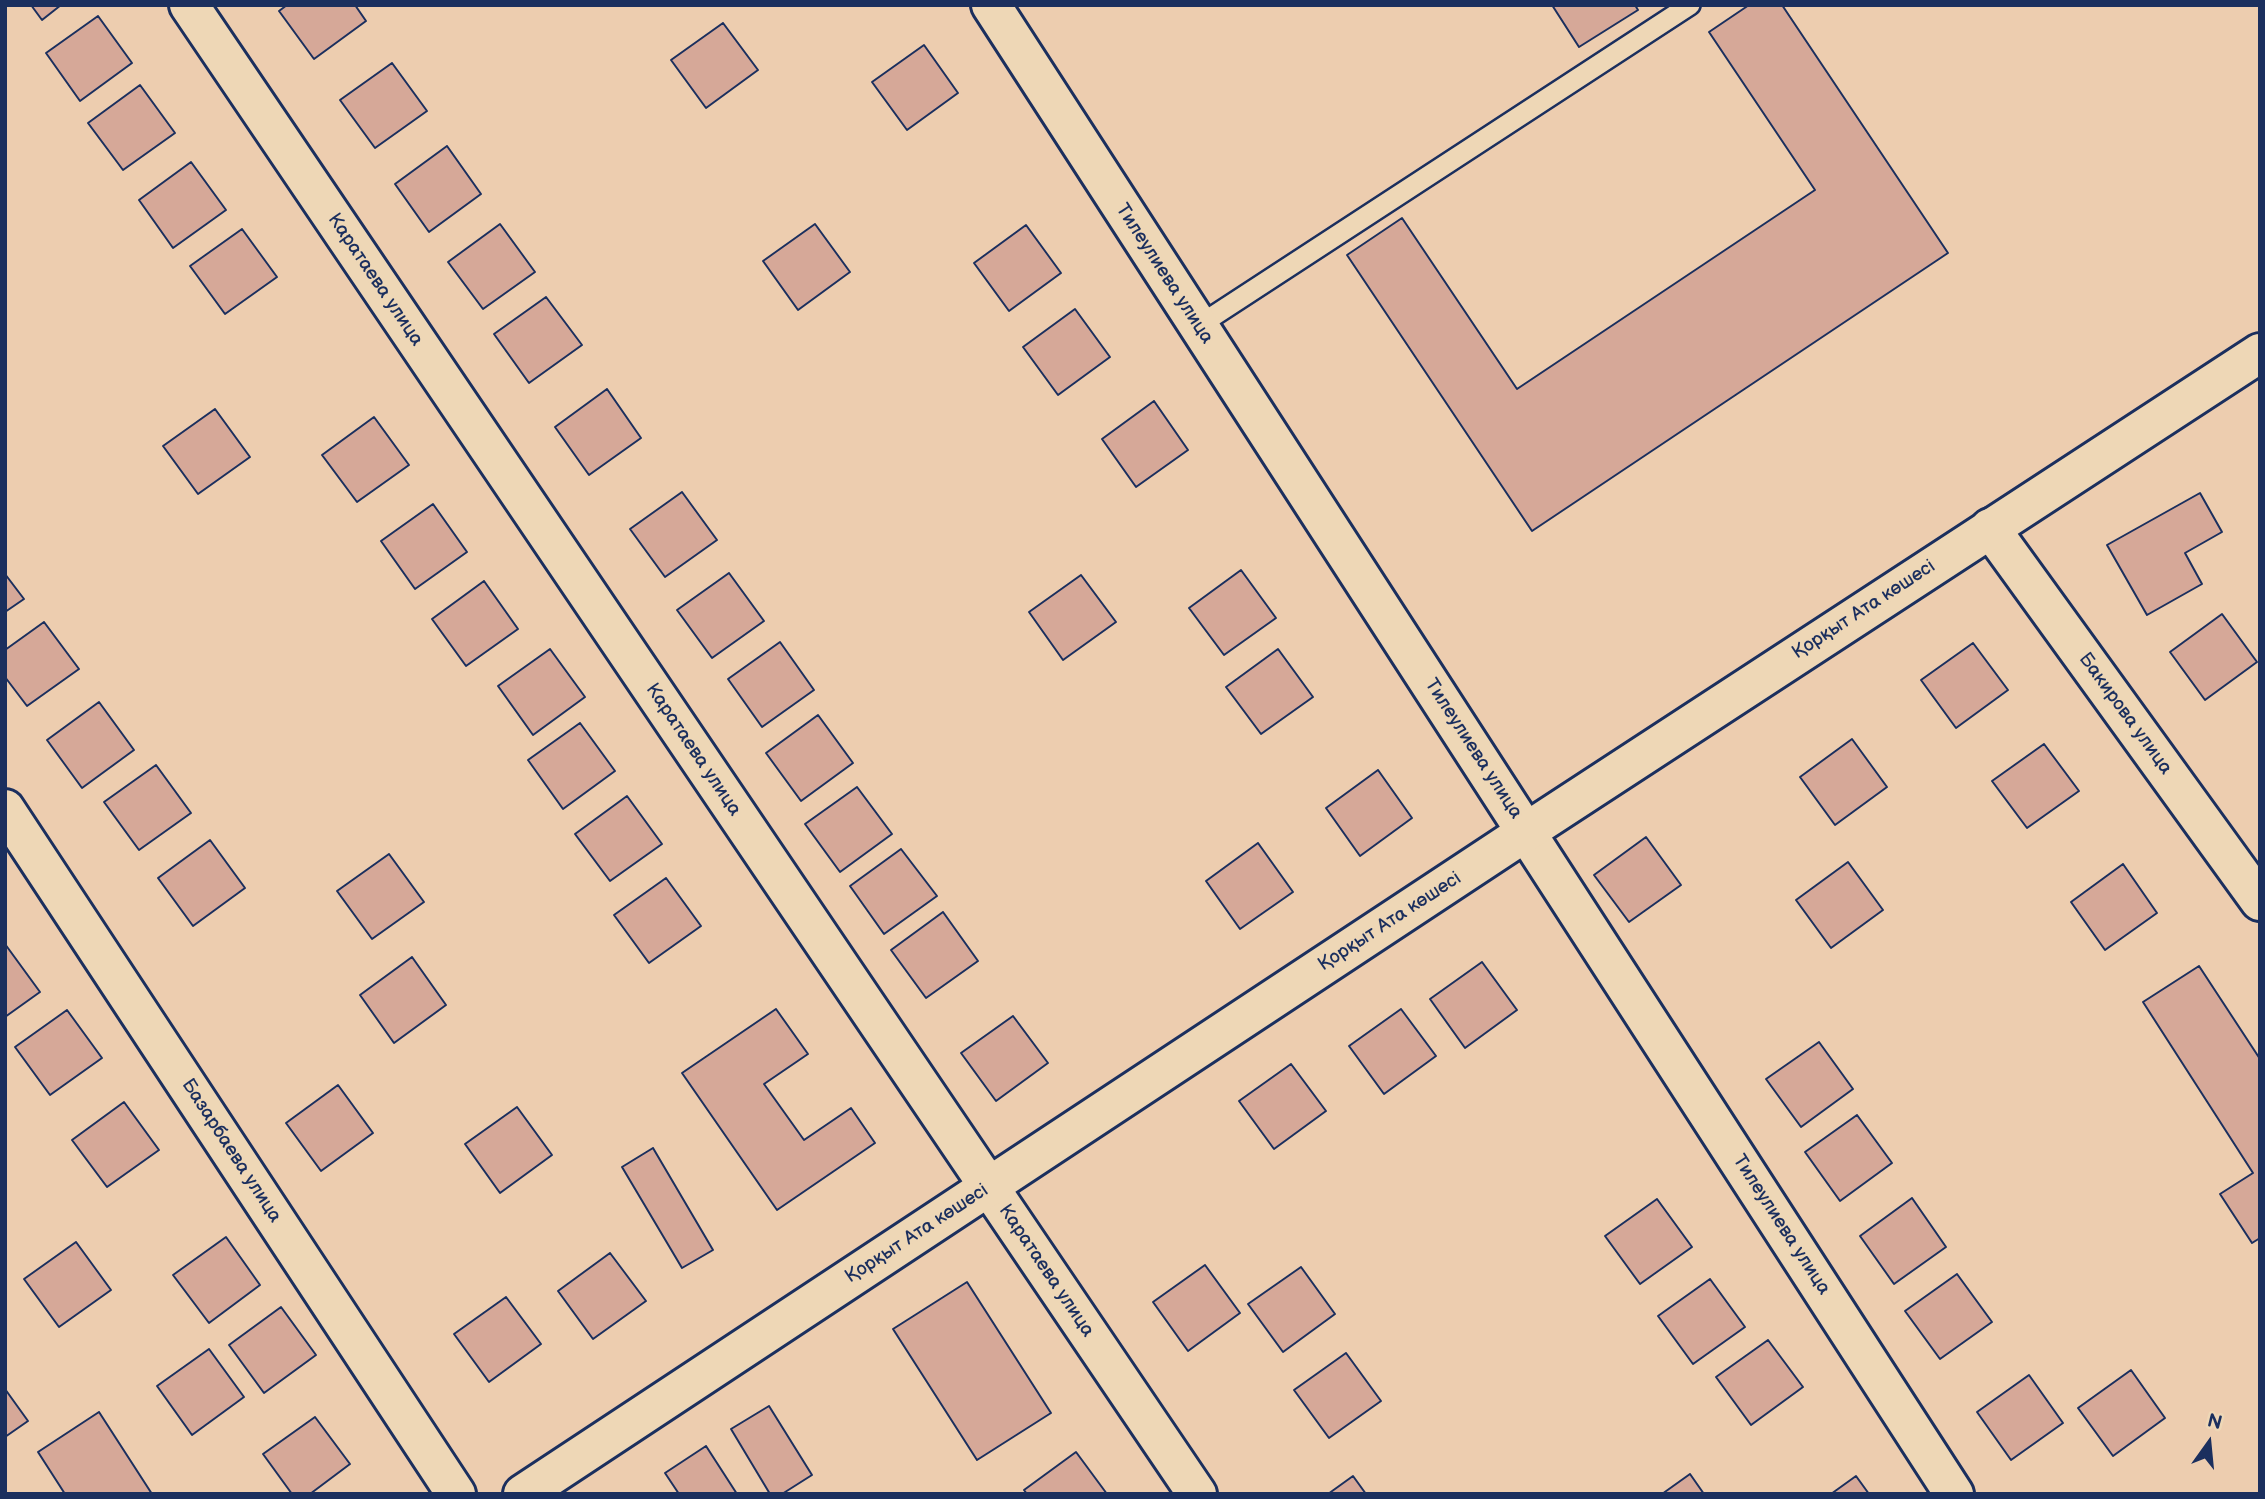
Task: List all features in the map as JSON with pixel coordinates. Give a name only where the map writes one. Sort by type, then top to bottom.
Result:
[{"type":"street","name":"Каратаева улица","points":[[189,5],[1197,1494]]},
{"type":"street","name":"Тилеулиева улица","points":[[991,5],[1954,1494]]},
{"type":"street","name":"Қорқыт Ата көшесі","points":[[523,1494],[1526,832],[2260,353]]},
{"type":"street","name":"Бакирова улица","points":[[1990,528],[2260,901]]},
{"type":"street","name":"Базарбаева улица","points":[[5,809],[456,1494]]},
{"type":"lane","points":[[1198,326],[1690,5]]},
{"type":"building","points":[[31,5],[61,5],[42,20]]},
{"type":"building","points":[[287,5],[355,5],[366,21],[314,59],[279,11]]},
{"type":"building","points":[[1552,5],[1635,5],[1638,10],[1579,47]]},
{"type":"building","points":[[1749,5],[1782,5],[1948,253],[1532,531],[1347,255],[1402,218],[1517,389],[1815,190],[1709,32]]},
{"type":"building","points":[[98,16],[132,63],[80,101],[46,53]]},
{"type":"building","points":[[723,23],[758,70],[706,108],[671,60]]},
{"type":"building","points":[[924,45],[958,93],[907,130],[872,82]]},
{"type":"building","points":[[392,63],[427,111],[375,148],[340,100]]},
{"type":"building","points":[[140,85],[175,133],[123,170],[88,123]]},
{"type":"building","points":[[447,146],[481,194],[429,232],[395,184]]},
{"type":"building","points":[[191,162],[226,210],[173,248],[139,200]]},
{"type":"building","points":[[500,224],[535,272],[483,309],[448,262]]},
{"type":"building","points":[[815,224],[850,272],[798,310],[763,261]]},
{"type":"building","points":[[1026,225],[1061,273],[1009,311],[974,263]]},
{"type":"building","points":[[242,229],[277,277],[225,314],[190,266]]},
{"type":"building","points":[[546,297],[582,345],[529,383],[494,334]]},
{"type":"building","points":[[1075,309],[1110,357],[1058,395],[1023,347]]},
{"type":"building","points":[[607,389],[641,438],[589,475],[555,427]]},
{"type":"building","points":[[1154,401],[1188,450],[1136,487],[1102,439]]},
{"type":"building","points":[[215,409],[250,457],[198,494],[163,446]]},
{"type":"building","points":[[374,417],[409,465],[357,502],[322,455]]},
{"type":"building","points":[[682,492],[717,540],[665,577],[630,529]]},
{"type":"building","points":[[2200,493],[2222,532],[2185,553],[2202,584],[2147,615],[2107,545]]},
{"type":"building","points":[[433,504],[467,552],[415,589],[381,541]]},
{"type":"building","points":[[1241,570],[1276,618],[1224,655],[1189,608]]},
{"type":"building","points":[[729,573],[764,621],[712,658],[677,610]]},
{"type":"building","points":[[5,574],[24,599],[5,612]]},
{"type":"building","points":[[1081,575],[1116,622],[1063,660],[1029,612]]},
{"type":"building","points":[[484,581],[518,629],[466,666],[432,619]]},
{"type":"building","points":[[2222,614],[2257,662],[2205,700],[2170,652]]},
{"type":"building","points":[[44,622],[79,669],[27,706],[5,677],[5,650]]},
{"type":"building","points":[[780,642],[814,690],[762,727],[728,679]]},
{"type":"building","points":[[1973,643],[2008,690],[1956,728],[1921,680]]},
{"type":"building","points":[[550,649],[585,697],[533,735],[498,686]]},
{"type":"building","points":[[1278,649],[1313,697],[1261,734],[1226,687]]},
{"type":"building","points":[[99,702],[134,750],[82,788],[47,740]]},
{"type":"building","points":[[818,715],[853,763],[801,801],[766,753]]},
{"type":"building","points":[[580,723],[615,771],[563,809],[528,760]]},
{"type":"building","points":[[1852,739],[1887,787],[1835,825],[1800,777]]},
{"type":"building","points":[[2044,744],[2079,791],[2027,828],[1992,781]]},
{"type":"building","points":[[156,765],[191,813],[139,850],[104,802]]},
{"type":"building","points":[[1378,770],[1412,818],[1360,856],[1326,808]]},
{"type":"building","points":[[857,787],[892,834],[840,872],[805,824]]},
{"type":"building","points":[[627,796],[662,844],[610,881],[575,834]]},
{"type":"building","points":[[1646,837],[1681,885],[1629,922],[1594,875]]},
{"type":"building","points":[[210,840],[245,888],[193,926],[158,878]]},
{"type":"building","points":[[1258,843],[1293,892],[1240,929],[1206,881]]},
{"type":"building","points":[[901,849],[937,896],[884,934],[850,886]]},
{"type":"building","points":[[389,854],[424,902],[372,939],[337,891]]},
{"type":"building","points":[[1848,862],[1883,910],[1831,948],[1796,900]]},
{"type":"building","points":[[2123,864],[2157,913],[2105,950],[2071,902]]},
{"type":"building","points":[[666,878],[701,926],[649,963],[614,915]]},
{"type":"building","points":[[943,912],[978,961],[926,998],[891,950]]},
{"type":"building","points":[[5,944],[40,992],[5,1017]]},
{"type":"building","points":[[412,957],[446,1005],[394,1043],[360,995]]},
{"type":"building","points":[[1482,962],[1517,1010],[1465,1048],[1430,999]]},
{"type":"building","points":[[2199,966],[2260,1059],[2260,1238],[2252,1243],[2220,1194],[2253,1173],[2143,1002]]},
{"type":"building","points":[[776,1009],[808,1054],[764,1084],[804,1140],[851,1108],[875,1143],[777,1210],[682,1073]]},
{"type":"building","points":[[1401,1009],[1436,1056],[1384,1094],[1349,1046]]},
{"type":"building","points":[[67,1010],[102,1058],[50,1095],[15,1047]]},
{"type":"building","points":[[1013,1016],[1048,1063],[996,1101],[961,1053]]},
{"type":"building","points":[[1819,1042],[1853,1089],[1801,1127],[1766,1079]]},
{"type":"building","points":[[1291,1064],[1326,1111],[1274,1149],[1239,1101]]},
{"type":"building","points":[[338,1085],[373,1133],[321,1171],[286,1123]]},
{"type":"building","points":[[124,1102],[159,1150],[107,1187],[72,1140]]},
{"type":"building","points":[[517,1107],[552,1155],[500,1193],[465,1144]]},
{"type":"building","points":[[1857,1115],[1892,1163],[1840,1201],[1805,1152]]},
{"type":"building","points":[[653,1148],[713,1250],[682,1268],[622,1167]]},
{"type":"building","points":[[1912,1198],[1946,1247],[1894,1284],[1860,1236]]},
{"type":"building","points":[[1657,1199],[1692,1247],[1640,1284],[1605,1236]]},
{"type":"building","points":[[226,1237],[260,1285],[209,1323],[173,1275]]},
{"type":"building","points":[[76,1242],[111,1290],[59,1327],[24,1279]]},
{"type":"building","points":[[610,1253],[646,1301],[593,1339],[558,1291]]},
{"type":"building","points":[[1205,1265],[1240,1313],[1188,1351],[1153,1302]]},
{"type":"building","points":[[1301,1267],[1335,1314],[1283,1352],[1248,1304]]},
{"type":"building","points":[[1957,1274],[1992,1322],[1940,1359],[1905,1311]]},
{"type":"building","points":[[1710,1279],[1745,1327],[1693,1364],[1658,1316]]},
{"type":"building","points":[[967,1282],[1051,1413],[977,1460],[893,1329]]},
{"type":"building","points":[[506,1297],[541,1344],[489,1382],[454,1334]]},
{"type":"building","points":[[281,1307],[316,1355],[264,1393],[229,1345]]},
{"type":"building","points":[[1768,1340],[1803,1387],[1751,1425],[1716,1377]]},
{"type":"building","points":[[209,1349],[244,1397],[192,1435],[157,1386]]},
{"type":"building","points":[[1346,1353],[1381,1401],[1329,1438],[1294,1390]]},
{"type":"building","points":[[2131,1370],[2165,1418],[2113,1456],[2078,1408]]},
{"type":"building","points":[[2029,1375],[2063,1423],[2011,1460],[1977,1412]]},
{"type":"building","points":[[5,1389],[28,1421],[5,1437]]},
{"type":"building","points":[[769,1406],[812,1475],[782,1494],[770,1494],[731,1429]]},
{"type":"building","points":[[99,1412],[152,1494],[65,1494],[38,1452]]},
{"type":"building","points":[[315,1417],[350,1464],[310,1494],[292,1494],[263,1454]]},
{"type":"building","points":[[706,1446],[737,1494],[679,1494],[665,1473]]},
{"type":"building","points":[[1076,1452],[1107,1494],[1027,1494],[1024,1490]]},
{"type":"building","points":[[1690,1474],[1704,1494],[1662,1494]]},
{"type":"building","points":[[1353,1476],[1366,1494],[1328,1494]]},
{"type":"building","points":[[1856,1476],[1869,1494],[1831,1494]]}]
